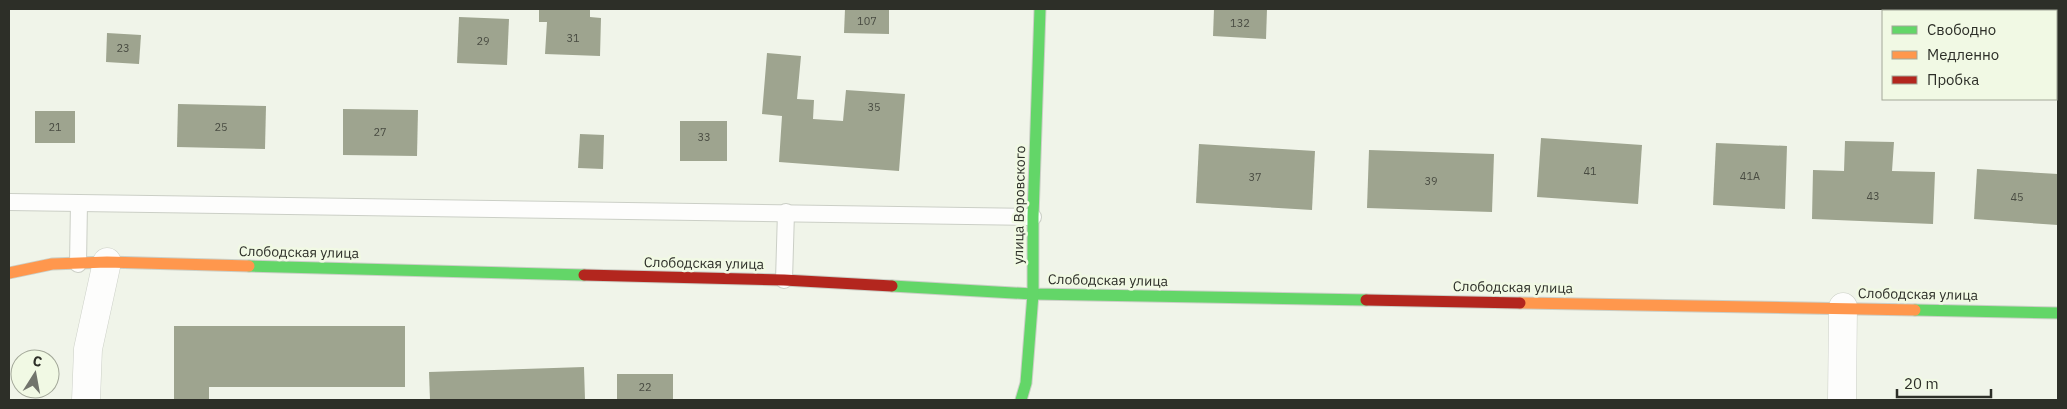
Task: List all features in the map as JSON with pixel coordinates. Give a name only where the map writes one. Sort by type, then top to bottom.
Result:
[{"type":"street","name":"улица Воровского","points":[[1021,400],[1026,383],[1033,294],[1033,217],[1040,9]]},
{"type":"street","name":"Слободская улица","points":[[9,273],[52,264],[107,262],[784,280],[1033,294],[1843,307],[2058,313]]},
{"type":"street","points":[[86,400],[88,349],[107,262]]},
{"type":"street","points":[[1842,400],[1843,307]]},
{"type":"lane","points":[[9,202],[1033,217]]},
{"type":"lane","points":[[78,264],[79,203]]},
{"type":"lane","points":[[784,280],[786,212]]},
{"type":"building","points":[[539,9],[590,9],[590,17],[601,18],[600,56],[545,54],[547,22],[539,22]]},
{"type":"building","points":[[845,9],[889,9],[889,34],[844,33]]},
{"type":"building","points":[[1214,9],[1267,9],[1266,39],[1213,36]]},
{"type":"building","points":[[459,17],[509,19],[507,65],[457,63]]},
{"type":"building","points":[[107,33],[141,35],[139,64],[106,62]]},
{"type":"building","points":[[767,53],[801,56],[797,99],[814,100],[813,119],[843,121],[846,90],[905,94],[899,171],[779,162],[782,116],[762,114]]},
{"type":"building","points":[[178,104],[266,106],[265,149],[177,147]]},
{"type":"building","points":[[343,109],[418,110],[417,156],[343,155]]},
{"type":"building","points":[[35,111],[75,111],[75,143],[35,143]]},
{"type":"building","points":[[680,121],[727,121],[727,161],[680,161]]},
{"type":"building","points":[[580,134],[604,135],[603,169],[578,168]]},
{"type":"building","points":[[1541,138],[1642,145],[1638,204],[1537,197]]},
{"type":"building","points":[[1845,141],[1894,142],[1892,171],[1935,172],[1933,224],[1812,219],[1813,170],[1844,171]]},
{"type":"building","points":[[1716,143],[1787,146],[1785,209],[1713,205]]},
{"type":"building","points":[[1199,144],[1315,151],[1312,210],[1196,203]]},
{"type":"building","points":[[1369,150],[1494,154],[1492,212],[1367,208]]},
{"type":"building","points":[[1977,169],[2058,174],[2058,225],[1974,219]]},
{"type":"building","points":[[174,326],[405,326],[405,387],[209,387],[209,400],[174,400]]},
{"type":"building","points":[[584,367],[585,400],[430,400],[429,372]]},
{"type":"building","points":[[617,374],[673,374],[673,400],[617,400]]},
{"type":"traffic: fast","points":[[1021,400],[1026,383],[1033,294],[1033,217],[1040,9]]},
{"type":"traffic: fast","points":[[249,266],[584,275]]},
{"type":"traffic: fast","points":[[892,286],[1033,294],[1366,300]]},
{"type":"traffic: fast","points":[[1915,310],[2058,313]]},
{"type":"traffic: slow","points":[[9,273],[52,264],[107,262],[249,266]]},
{"type":"traffic: slow","points":[[1520,303],[1915,310]]},
{"type":"traffic: jam","points":[[584,275],[784,280],[892,286]]},
{"type":"traffic: jam","points":[[1366,300],[1520,303]]}]
